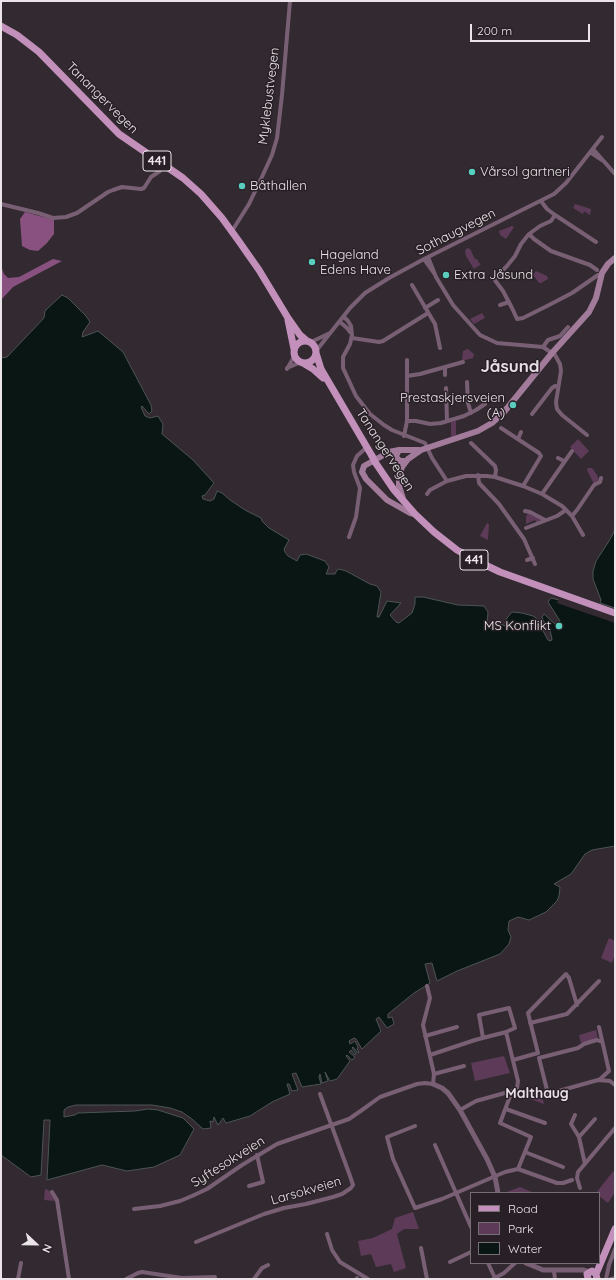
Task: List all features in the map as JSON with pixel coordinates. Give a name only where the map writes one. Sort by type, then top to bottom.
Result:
[{"type":"main road","name":"Tanangervegen","points":[[1,26],[17,35],[39,52],[118,134],[164,165],[192,186],[208,201],[257,266],[288,318],[300,334],[309,341]]},
{"type":"main road","points":[[415,514],[410,513],[387,500],[366,479],[362,472],[364,466],[383,455],[399,450],[421,450],[428,448],[469,435],[492,423],[507,409],[590,309],[597,295],[601,276],[608,264],[615,258]]},
{"type":"main road","name":"Tanangervegen","points":[[288,318],[294,352]]},
{"type":"main road","points":[[294,352],[298,343],[304,340],[309,341]]},
{"type":"main road","name":"441","points":[[309,341],[315,347],[316,352]]},
{"type":"main road","name":"441","points":[[294,352],[296,359],[302,362]]},
{"type":"main road","name":"Tanangervegen","points":[[316,352],[321,368],[332,389],[366,448],[389,483],[415,514],[442,539],[457,550],[477,561],[512,577],[615,612]]},
{"type":"main road","points":[[302,362],[310,362],[313,360],[316,352]]},
{"type":"main road","name":"Tanangervegen","points":[[302,362],[319,374],[332,389]]},
{"type":"main road","points":[[399,450],[396,456],[397,458],[400,461],[406,461]]},
{"type":"main road","points":[[404,502],[400,490],[400,471],[410,457],[421,450]]},
{"type":"main road","points":[[600,1257],[615,1228]]},
{"type":"main road","points":[[600,1259],[615,1228]]},
{"type":"main road","points":[[592,1275],[597,1264]]},
{"type":"main road","points":[[592,1275],[597,1264]]},
{"type":"street","name":"Myklebustvegen","points":[[232,231],[249,204],[272,155],[277,138],[290,1]]},
{"type":"street","name":"Sothaugvegen","points":[[316,352],[350,308],[365,293],[426,258],[554,194],[566,183],[602,136]]},
{"type":"street","points":[[592,151],[606,163],[615,174]]},
{"type":"street","points":[[1,204],[53,218],[66,216],[77,213],[108,192],[117,188],[144,188],[151,177],[160,171],[164,165]]},
{"type":"street","points":[[541,201],[547,209],[555,215],[596,242]]},
{"type":"street","points":[[555,215],[550,221],[529,234],[521,244],[515,256],[494,279],[503,291],[517,319],[572,293],[598,275],[601,276]]},
{"type":"street","points":[[529,234],[552,251],[590,265],[597,270]]},
{"type":"street","points":[[426,258],[453,305],[484,337],[503,344],[543,346],[557,358],[561,368],[556,402],[557,409],[562,415],[587,435]]},
{"type":"street","points":[[412,285],[435,324],[440,348]]},
{"type":"street","points":[[425,308],[438,300]]},
{"type":"street","points":[[500,305],[509,302]]},
{"type":"street","points":[[340,322],[347,328],[352,336],[379,342],[428,313]]},
{"type":"street","points":[[344,317],[348,321],[352,336],[342,363],[344,373],[356,396],[370,414],[388,428],[404,436],[422,441],[428,448],[432,458],[447,482]]},
{"type":"street","points":[[543,346],[548,340],[560,336],[568,327]]},
{"type":"street","name":"Sothaugvegen","points":[[309,341],[323,337],[332,331]]},
{"type":"street","points":[[294,352],[287,369],[302,362]]},
{"type":"street","points":[[404,436],[407,426],[407,360]]},
{"type":"street","points":[[407,376],[420,374],[463,362]]},
{"type":"street","points":[[445,367],[445,375]]},
{"type":"street","points":[[467,382],[468,403],[471,413]]},
{"type":"street","points":[[532,414],[552,388],[555,386],[558,387]]},
{"type":"street","points":[[446,388],[447,422]]},
{"type":"street","points":[[407,421],[430,424],[447,422],[471,413],[485,404]]},
{"type":"street","points":[[501,428],[539,453],[541,456],[522,486]]},
{"type":"street","points":[[518,439],[521,432]]},
{"type":"street","points":[[471,443],[495,467],[495,477]]},
{"type":"street","points":[[349,537],[356,518],[360,492],[353,465],[357,456],[366,448]]},
{"type":"street","points":[[474,454],[478,451]]},
{"type":"street","points":[[542,494],[572,451]]},
{"type":"street","points":[[558,458],[564,461]]},
{"type":"street","points":[[478,475],[479,483],[499,504],[524,539],[535,564]]},
{"type":"street","points":[[427,494],[430,490],[447,482],[466,476],[478,475],[495,477],[542,494],[566,510],[572,516],[583,535]]},
{"type":"street","points":[[572,516],[594,485],[600,482],[601,478]]},
{"type":"street","points":[[526,528],[557,516],[566,510]]},
{"type":"street","points":[[525,511],[545,520]]},
{"type":"street","points":[[527,560],[533,558]]},
{"type":"street","points":[[513,1060],[538,1053],[528,1013],[566,974],[569,978],[577,1005]]},
{"type":"street","points":[[530,1024],[567,1014],[599,981]]},
{"type":"street","points":[[427,986],[430,998],[423,1025],[434,1074],[433,1084],[442,1088],[448,1093],[460,1110],[488,1159],[495,1177],[498,1192]]},
{"type":"street","points":[[430,1055],[506,1032],[514,1028],[509,1008],[479,1015],[483,1038]]},
{"type":"street","points":[[425,1036],[457,1027]]},
{"type":"street","points":[[598,1080],[609,1071],[599,1027]]},
{"type":"street","points":[[460,1110],[476,1101],[515,1090],[518,1085],[506,1032]]},
{"type":"street","points":[[602,1042],[597,1040],[584,1044],[578,1048],[539,1058],[548,1094],[598,1080],[610,1081],[615,1085]]},
{"type":"street","points":[[434,1074],[464,1066]]},
{"type":"street","name":"Syftesokveien","points":[[134,1209],[160,1206],[192,1196],[213,1185],[257,1155],[277,1144],[340,1122],[355,1115],[380,1097],[418,1084],[433,1084]]},
{"type":"street","points":[[512,1091],[500,1123],[531,1137],[518,1169]]},
{"type":"street","name":"Larsokveien","points":[[196,1242],[264,1214],[333,1197],[348,1190],[353,1185],[320,1094]]},
{"type":"street","points":[[506,1109],[545,1123]]},
{"type":"street","points":[[575,1115],[572,1124],[579,1137],[585,1164]]},
{"type":"street","points":[[579,1137],[594,1119]]},
{"type":"street","points":[[415,1126],[387,1137],[393,1159],[415,1208],[428,1205],[505,1172],[518,1169],[557,1183],[572,1180]]},
{"type":"street","points":[[580,1188],[577,1174],[615,1128]]},
{"type":"street","points":[[435,1145],[470,1225]]},
{"type":"street","points":[[525,1152],[563,1167]]},
{"type":"street","points":[[249,1186],[263,1182],[257,1155]]},
{"type":"street","points":[[52,1192],[57,1200],[69,1279]]},
{"type":"street","points":[[327,1234],[335,1255],[340,1262],[368,1279]]},
{"type":"street","points":[[421,1248],[427,1279]]},
{"type":"street","points":[[528,1264],[539,1269],[554,1271],[583,1270],[592,1275],[606,1279],[615,1249]]},
{"type":"street","points":[[450,1262],[470,1252]]},
{"type":"street","points":[[18,1279],[22,1263]]},
{"type":"street","points":[[488,1264],[495,1278],[504,1273],[514,1264]]},
{"type":"street","points":[[254,1279],[262,1268],[268,1265]]},
{"type":"street","points":[[554,1271],[555,1279]]},
{"type":"street","points":[[126,1279],[138,1272],[160,1277],[215,1277]]},
{"type":"street","points":[[611,1279],[615,1278]]},
{"type":"green space","points":[[575,204],[591,209],[590,215],[584,211],[583,214],[573,208]]},
{"type":"green space","points":[[512,226],[514,227],[506,239],[500,235],[499,231]]},
{"type":"green space","points":[[467,248],[470,249],[475,259],[481,264],[474,269],[466,256],[465,251]]},
{"type":"green space","points":[[536,271],[547,276],[548,279],[539,283],[533,275]]},
{"type":"green space","points":[[482,313],[485,318],[474,324],[470,319]]},
{"type":"green space","points":[[468,349],[474,354],[473,358],[462,361],[463,351]]},
{"type":"green space","points":[[456,421],[456,435],[451,437],[451,422]]},
{"type":"green space","points":[[578,439],[589,451],[581,459],[570,447]]},
{"type":"green space","points":[[588,468],[592,468],[597,475],[599,481],[594,484],[587,470]]},
{"type":"green space","points":[[528,513],[539,518],[539,522],[537,523],[535,520],[526,524],[526,517]]},
{"type":"green space","points":[[487,523],[489,524],[488,540],[480,536]]},
{"type":"green space","points":[[609,938],[615,941],[615,954],[612,963],[601,958]]},
{"type":"green space","points":[[596,1030],[598,1039],[581,1043],[579,1035]]},
{"type":"green space","points":[[504,1056],[510,1073],[475,1081],[471,1063]]},
{"type":"green space","points":[[540,1090],[544,1104],[522,1096],[523,1094]]},
{"type":"green space","points":[[615,1169],[615,1192],[608,1203],[600,1197],[600,1192],[597,1192]]},
{"type":"green space","points":[[520,1187],[532,1192],[507,1192]]},
{"type":"green space","points":[[45,1189],[51,1193],[56,1201],[44,1200]]},
{"type":"green space","points":[[413,1212],[419,1229],[404,1229],[397,1234],[406,1268],[394,1272],[391,1264],[376,1267],[371,1254],[361,1256],[358,1241],[373,1238],[392,1229],[395,1218]]},
{"type":"shaded area","points":[[25,212],[54,220],[54,234],[38,251],[30,250],[22,246],[20,219]]},
{"type":"shaded area","points":[[53,259],[62,261],[13,287],[1,300],[1,266],[4,274],[8,278],[19,277]]},
{"type":"water","points":[[62,295],[68,298],[90,322],[83,332],[82,337],[98,331],[123,352],[151,405],[152,411],[149,414],[142,406],[141,407],[145,416],[150,418],[158,416],[163,424],[162,434],[193,460],[214,483],[205,495],[202,496],[203,499],[210,501],[214,499],[217,491],[222,493],[245,510],[261,518],[269,528],[289,540],[284,549],[288,556],[297,561],[300,555],[306,554],[325,561],[329,567],[326,574],[335,574],[339,569],[377,586],[381,592],[377,617],[379,617],[387,601],[401,603],[390,615],[396,622],[399,623],[412,613],[415,604],[415,597],[423,597],[458,605],[484,606],[488,612],[487,624],[489,628],[493,628],[501,624],[505,626],[507,618],[512,612],[533,616],[536,618],[548,640],[551,641],[550,630],[542,617],[544,614],[556,625],[560,621],[548,602],[551,598],[615,619],[615,846],[592,850],[585,854],[571,874],[554,884],[560,887],[559,896],[557,901],[546,912],[529,920],[518,917],[509,921],[508,930],[511,937],[509,944],[500,954],[457,971],[437,981],[432,963],[425,964],[430,983],[414,993],[388,1014],[388,1018],[392,1017],[394,1024],[387,1028],[379,1017],[376,1019],[381,1031],[362,1049],[356,1039],[354,1038],[349,1041],[350,1044],[355,1041],[359,1052],[358,1053],[353,1047],[352,1048],[356,1054],[355,1055],[351,1050],[349,1052],[355,1057],[352,1060],[347,1055],[346,1056],[350,1061],[337,1079],[330,1081],[325,1072],[328,1081],[322,1083],[320,1074],[319,1077],[321,1084],[302,1087],[296,1073],[292,1074],[298,1090],[292,1091],[289,1084],[287,1084],[290,1094],[272,1102],[250,1116],[226,1123],[223,1118],[218,1125],[214,1117],[213,1122],[210,1121],[211,1128],[203,1129],[182,1112],[152,1105],[76,1105],[68,1107],[64,1110],[64,1117],[78,1113],[135,1111],[148,1109],[158,1110],[183,1118],[194,1129],[180,1155],[154,1167],[127,1171],[102,1165],[47,1180],[50,1120],[44,1120],[41,1175],[31,1177],[1,1155],[1,358],[7,357],[44,318],[45,311]]},
{"type":"water","points":[[615,530],[615,608],[600,603],[601,600],[593,579],[593,571],[596,561]]},
{"type":"pier","points":[[559,598],[615,617],[615,623],[557,603]]},
{"type":"place","name":"Vårsol gartneri","points":[[472,172]]},
{"type":"place","name":"Båthallen","points":[[242,186]]},
{"type":"place","name":"Hageland Edens Have","points":[[312,262]]},
{"type":"place","name":"Extra Jåsund","points":[[446,275]]},
{"type":"place","name":"Prestaskjersveien (A)","points":[[513,405]]},
{"type":"place","name":"MS Konflikt","points":[[559,626]]},
{"type":"district","name":"Jåsund","points":[[510,367]]},
{"type":"district","name":"Malthaug","points":[[537,1094]]}]
